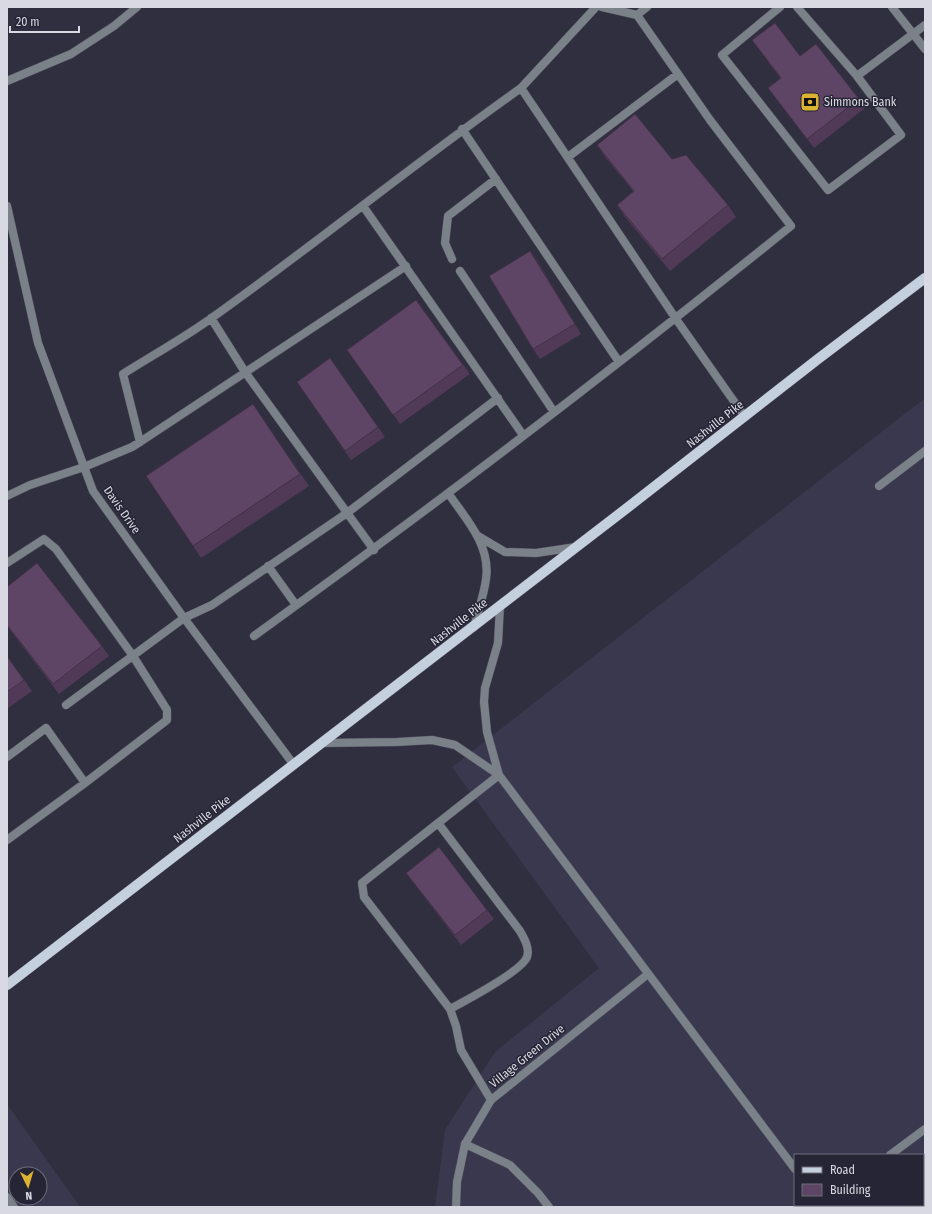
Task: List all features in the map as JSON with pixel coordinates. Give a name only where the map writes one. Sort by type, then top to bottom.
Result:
[{"type":"main road","name":"Nashville Pike","points":[[7,985],[474,627],[818,359],[925,278]]},
{"type":"street","points":[[7,81],[71,54],[114,26],[137,7]]},
{"type":"street","points":[[140,442],[123,374],[211,318],[363,206],[462,129],[520,88],[596,7]]},
{"type":"street","points":[[254,636],[374,550],[676,319],[791,226],[710,120],[636,15],[602,7]]},
{"type":"street","points":[[636,15],[647,7]]},
{"type":"street","points":[[780,7],[722,55],[828,190],[901,135],[857,76],[797,7]]},
{"type":"street","points":[[892,7],[925,48]]},
{"type":"street","points":[[857,76],[925,25]]},
{"type":"street","points":[[568,157],[678,74]]},
{"type":"street","points":[[520,88],[676,319],[745,417]]},
{"type":"street","points":[[462,129],[619,362]]},
{"type":"street","points":[[452,259],[445,243],[448,216],[496,179]]},
{"type":"street","name":"Davis Drive","points":[[7,206],[38,343],[94,492],[184,618],[294,765]]},
{"type":"street","points":[[363,206],[523,436]]},
{"type":"street","points":[[7,496],[30,485],[84,467],[132,447],[406,266]]},
{"type":"street","points":[[460,271],[554,412]]},
{"type":"street","points":[[211,318],[245,372],[374,550]]},
{"type":"street","points":[[66,705],[184,618],[212,605],[347,513],[498,398]]},
{"type":"street","points":[[879,486],[925,451]]},
{"type":"street","points":[[448,493],[478,536],[486,559],[486,578],[474,627]]},
{"type":"street","points":[[478,536],[505,552],[536,554],[578,546]]},
{"type":"street","points":[[7,563],[44,540],[56,549],[133,656],[167,710],[167,720],[7,840]]},
{"type":"street","points":[[268,566],[296,606]]},
{"type":"street","points":[[499,775],[486,732],[484,702],[485,688],[498,643],[500,606]]},
{"type":"street","points":[[7,757],[46,728],[85,783]]},
{"type":"street","points":[[323,743],[432,740],[455,745],[499,775],[794,1168]]},
{"type":"street","points":[[491,1100],[461,1050],[456,1026],[450,1009],[364,897],[362,883],[499,775]]},
{"type":"street","points":[[438,823],[520,931],[527,943],[528,956],[520,966],[481,993],[450,1009]]},
{"type":"street","name":"Village Green Drive","points":[[456,1207],[457,1182],[466,1144],[491,1100],[648,974]]},
{"type":"street","points":[[891,1154],[925,1129]]},
{"type":"street","points":[[466,1144],[510,1165],[538,1193],[549,1207]]},
{"type":"street","points":[[7,1197],[14,1207]]},
{"type":"shaded area","points":[[925,398],[925,1207],[435,1207],[445,1130],[495,1052],[599,968],[452,767]]},
{"type":"shaded area","points":[[7,1104],[80,1207],[7,1207]]},
{"type":"building","points":[[775,23],[800,56],[816,44],[859,99],[807,139],[768,88],[781,78],[752,40]]},
{"type":"building","points":[[635,114],[672,159],[686,155],[728,205],[662,259],[617,205],[634,191],[597,145]]},
{"type":"building","points":[[530,251],[575,324],[533,349],[489,276]]},
{"type":"building","points":[[416,300],[463,365],[393,415],[347,350]]},
{"type":"building","points":[[330,358],[378,427],[345,451],[297,382]]},
{"type":"building","points":[[253,404],[300,474],[193,546],[146,476]]},
{"type":"building","points":[[37,563],[102,646],[53,684],[7,625],[7,587]]},
{"type":"building","points":[[7,656],[24,680],[7,692]]},
{"type":"building","points":[[439,847],[487,910],[455,935],[406,873]]},
{"type":"building","points":[[924,1154],[925,1207],[873,1207],[872,1206],[924,1206]]},
{"type":"place","name":"Simmons Bank","points":[[810,102]]}]
